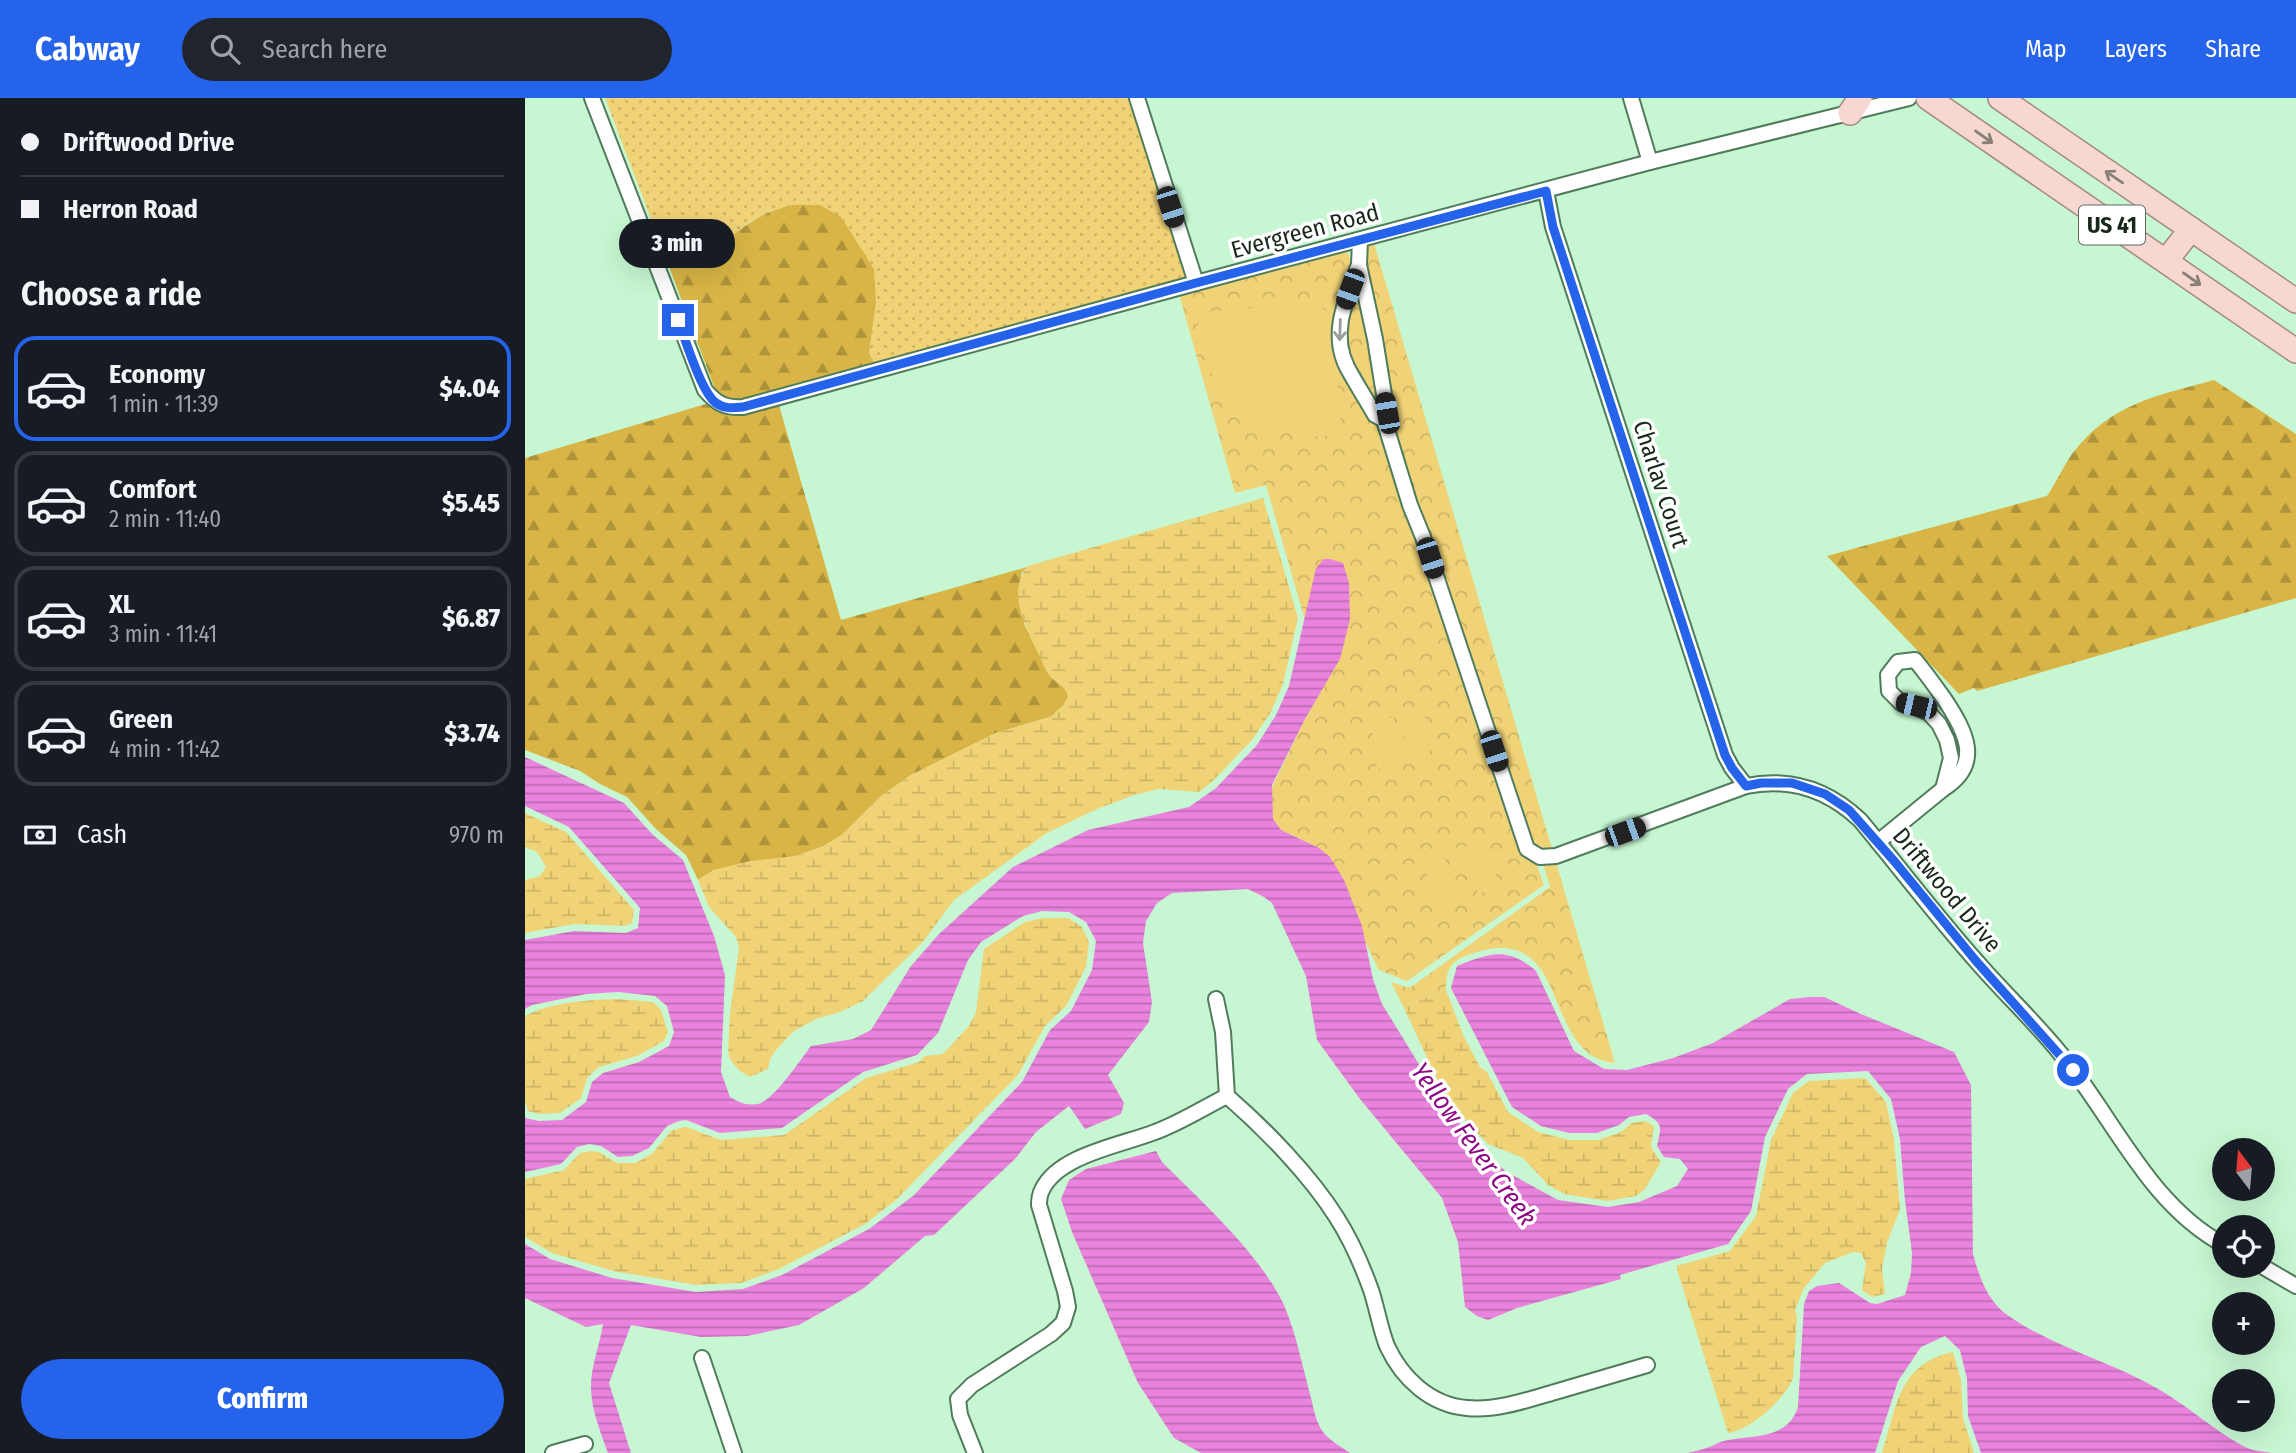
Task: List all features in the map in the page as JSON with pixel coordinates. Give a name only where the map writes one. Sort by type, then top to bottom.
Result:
[{"type":"main road","name":"US 41","points":[[1928,98],[2296,351]]},
{"type":"main road","name":"US 41","points":[[2000,98],[2296,302]]},
{"type":"main road","points":[[2166,261],[2191,229]]},
{"type":"street","name":"Evergreen Road","points":[[592,98],[705,390],[715,402],[728,408],[743,407],[1855,105],[1909,98]]},
{"type":"street","points":[[1137,98],[1196,283]]},
{"type":"street","points":[[1631,98],[1650,162]]},
{"type":"street","name":"Charlav Court","points":[[1546,191],[1553,227],[1725,755],[1746,786]]},
{"type":"street","points":[[1359,265],[1342,310],[1341,347],[1348,368],[1375,415],[1384,420],[1387,413],[1359,265],[1360,240]]},
{"type":"street","name":"Driftwood Drive","points":[[1384,420],[1527,849],[1540,857],[1556,856],[1746,786],[1761,783],[1792,783],[1825,794],[1849,810],[1976,961],[2059,1052],[2087,1087],[2152,1181],[2188,1220],[2212,1237]]},
{"type":"street","points":[[1878,842],[1954,782],[1963,773],[1967,759],[1967,743],[1962,728],[1932,680],[1915,660],[1898,662],[1888,675],[1889,691],[1901,703],[1916,706],[1933,717],[1947,740],[1951,758],[1943,789]]},
{"type":"street","points":[[1933,717],[1947,704]]},
{"type":"street","points":[[1216,999],[1223,1032],[1227,1096],[1247,1112],[1311,1183],[1337,1218],[1358,1257],[1384,1337],[1395,1360],[1417,1387],[1431,1397],[1465,1408],[1497,1407],[1647,1365]]},
{"type":"street","points":[[975,1453],[960,1415],[958,1399],[972,1385],[1051,1334],[1063,1323],[1068,1307],[1038,1205],[1041,1191],[1047,1182],[1063,1167],[1078,1159],[1157,1132],[1227,1096]]},
{"type":"street","points":[[2275,1274],[2296,1286]]},
{"type":"street","points":[[702,1357],[734,1453]]},
{"type":"street","points":[[553,1453],[585,1444]]},
{"type":"green space","points":[[605,98],[1143,98],[1201,277],[875,367],[869,352],[876,303],[791,205],[759,217],[711,246],[693,248],[661,245]]},
{"type":"green space","points":[[791,205],[820,205],[841,217],[874,269],[876,303],[869,352],[875,367],[776,395],[841,620],[1027,567],[1021,574],[1024,624],[1051,677],[1066,689],[1068,697],[1063,706],[1050,717],[996,733],[911,775],[881,796],[843,834],[824,846],[796,856],[714,870],[698,880],[686,855],[656,829],[627,797],[580,771],[525,750],[525,458],[719,400],[661,245],[693,248],[711,246],[727,239],[765,214]]},
{"type":"green space","points":[[1371,233],[1615,1063],[1591,1055],[1574,1037],[1541,969],[1524,954],[1500,948],[1465,956],[1455,961],[1450,969],[1446,990],[1403,1006],[1391,982],[1411,987],[1550,887],[1541,857],[1519,824],[1387,442],[1353,249],[1350,246]]},
{"type":"green space","points":[[1340,250],[1348,253],[1362,291],[1384,420],[1381,442],[1412,521],[1423,570],[1442,601],[1544,885],[1407,981],[1379,970],[1319,848],[1281,830],[1261,810],[1324,686],[1266,485],[1235,493],[1179,294]]},
{"type":"green space","points":[[1316,303],[1331,315],[1342,434],[1320,436],[1278,431],[1243,412],[1228,398],[1216,381],[1206,360],[1200,336],[1200,312]]},
{"type":"green space","points":[[2214,380],[2296,434],[2296,598],[1959,694],[1827,556],[2047,496],[2072,454],[2102,423],[2119,412],[2154,397]]},
{"type":"green space","points":[[1263,498],[1298,618],[1283,684],[1271,712],[1252,740],[1199,792],[1159,789],[1134,795],[1047,833],[954,900],[922,943],[863,1001],[816,1019],[794,1031],[776,1050],[768,1069],[750,1077],[740,1071],[731,1061],[728,1051],[739,948],[736,937],[709,907],[698,880],[714,870],[750,861],[796,856],[824,846],[843,834],[881,796],[911,775],[996,733],[1050,717],[1063,706],[1068,697],[1067,693],[1047,672],[1020,610],[1019,587],[1028,566]]},
{"type":"green space","points":[[1424,713],[1431,761],[1408,764],[1401,716]]},
{"type":"green space","points":[[1394,717],[1400,766],[1377,769],[1371,720]]},
{"type":"green space","points":[[525,813],[566,832],[634,910],[632,923],[625,926],[574,924],[525,933],[525,880],[540,876],[546,867],[537,852],[525,847]]},
{"type":"green space","points":[[1478,840],[1500,884],[1479,894],[1458,850]]},
{"type":"green space","points":[[1444,857],[1466,901],[1445,911],[1423,867]]},
{"type":"green space","points":[[1043,918],[1068,918],[1082,927],[1089,942],[1086,967],[1066,1006],[1045,1026],[1018,1075],[896,1200],[865,1224],[779,1269],[741,1283],[696,1285],[613,1271],[552,1253],[525,1237],[525,1179],[564,1170],[580,1153],[599,1152],[617,1163],[635,1163],[652,1154],[671,1131],[686,1127],[721,1140],[784,1135],[866,1078],[919,1062],[925,1056],[943,1054],[969,1026],[976,1012],[984,949],[1025,922]]},
{"type":"green space","points":[[1446,990],[1464,1037],[1480,1067],[1487,1072],[1508,1112],[1538,1132],[1569,1140],[1598,1140],[1621,1132],[1632,1123],[1645,1121],[1654,1126],[1651,1147],[1661,1162],[1645,1189],[1636,1196],[1607,1201],[1564,1194],[1548,1185],[1523,1158],[1488,1144],[1452,1106],[1403,1006]]},
{"type":"green space","points":[[618,999],[653,1002],[661,1010],[668,1032],[664,1041],[637,1056],[599,1067],[587,1078],[581,1098],[560,1113],[539,1114],[528,1111],[525,1101],[525,1016],[558,1005]]},
{"type":"green space","points":[[1865,1078],[1886,1102],[1894,1140],[1900,1209],[1887,1243],[1882,1269],[1885,1294],[1872,1297],[1862,1290],[1866,1263],[1861,1253],[1853,1252],[1825,1263],[1804,1288],[1795,1310],[1797,1316],[1793,1378],[1789,1386],[1775,1404],[1757,1420],[1728,1433],[1676,1266],[1730,1251],[1756,1216],[1771,1140],[1793,1093],[1809,1081]]},
{"type":"green space","points":[[1953,1352],[1961,1380],[1963,1418],[1974,1453],[1882,1453],[1897,1404],[1910,1377],[1921,1366]]},
{"type":"water","name":"Yellow Fever Creek","points":[[1324,559],[1343,563],[1349,583],[1350,619],[1340,659],[1305,719],[1272,785],[1273,819],[1281,830],[1319,848],[1330,857],[1344,880],[1362,926],[1373,979],[1382,1004],[1447,1110],[1505,1171],[1558,1200],[1608,1207],[1639,1202],[1677,1186],[1688,1169],[1680,1159],[1664,1157],[1657,1146],[1660,1127],[1646,1114],[1629,1117],[1619,1125],[1597,1133],[1569,1133],[1541,1126],[1512,1107],[1451,988],[1457,966],[1498,954],[1526,963],[1536,971],[1574,1051],[1604,1069],[1627,1070],[1673,1058],[1713,1043],[1790,999],[1824,997],[1954,1052],[1971,1085],[1973,1254],[1985,1287],[1999,1308],[2043,1336],[2160,1390],[2212,1426],[2212,1432],[2220,1432],[2245,1447],[2271,1453],[1981,1453],[1968,1416],[1967,1379],[1960,1350],[1945,1336],[1921,1347],[1898,1381],[1875,1453],[1687,1453],[1722,1442],[1777,1431],[1793,1418],[1798,1407],[1804,1304],[1809,1291],[1817,1286],[1839,1283],[1870,1303],[1877,1304],[1905,1295],[1911,1273],[1912,1253],[1900,1139],[1891,1099],[1868,1071],[1807,1074],[1788,1089],[1765,1137],[1751,1211],[1728,1244],[1620,1275],[1621,1279],[1517,1308],[1488,1320],[1465,1307],[1458,1242],[1442,1198],[1360,1099],[1317,1040],[1306,976],[1272,903],[1248,889],[1172,893],[1157,903],[1146,921],[1143,943],[1152,1002],[1149,1022],[1108,1075],[1124,1103],[1121,1114],[1085,1129],[1069,1106],[1036,1132],[1015,1159],[934,1235],[925,1236],[864,1288],[799,1325],[747,1336],[701,1337],[631,1325],[609,1383],[631,1453],[608,1453],[596,1419],[591,1392],[593,1368],[603,1324],[586,1327],[525,1298],[525,1244],[550,1259],[612,1278],[696,1292],[743,1289],[782,1275],[869,1229],[913,1196],[1022,1082],[1050,1030],[1071,1011],[1092,970],[1096,941],[1086,922],[1069,912],[1042,911],[1023,916],[981,942],[968,960],[938,1033],[917,1055],[863,1072],[782,1128],[720,1133],[686,1120],[679,1121],[667,1126],[649,1148],[632,1156],[618,1157],[601,1146],[589,1144],[577,1147],[561,1164],[525,1172],[525,1118],[539,1121],[562,1120],[586,1102],[592,1082],[603,1073],[639,1062],[669,1046],[674,1032],[667,1006],[655,996],[618,992],[586,994],[532,1005],[525,1009],[525,940],[574,931],[626,933],[638,928],[640,908],[569,827],[525,806],[525,757],[624,803],[652,834],[683,860],[714,936],[725,975],[721,1072],[730,1097],[746,1104],[757,1104],[771,1096],[811,1046],[853,1039],[871,1030],[911,966],[939,934],[1013,867],[1088,830],[1189,807],[1216,788],[1257,745],[1276,715],[1289,686],[1316,568]]},
{"type":"water","points":[[1156,1151],[1162,1162],[1245,1247],[1273,1286],[1292,1327],[1319,1425],[1327,1436],[1350,1453],[1201,1453],[1174,1438],[1138,1383],[1072,1232],[1061,1199],[1069,1180],[1086,1169]]},
{"type":"route","points":[[678,320],[705,390],[715,402],[728,408],[743,407],[1546,191],[1553,227],[1725,755],[1732,768],[1746,786],[1792,783],[1825,794],[1849,810],[1976,961],[2073,1070]]}]
